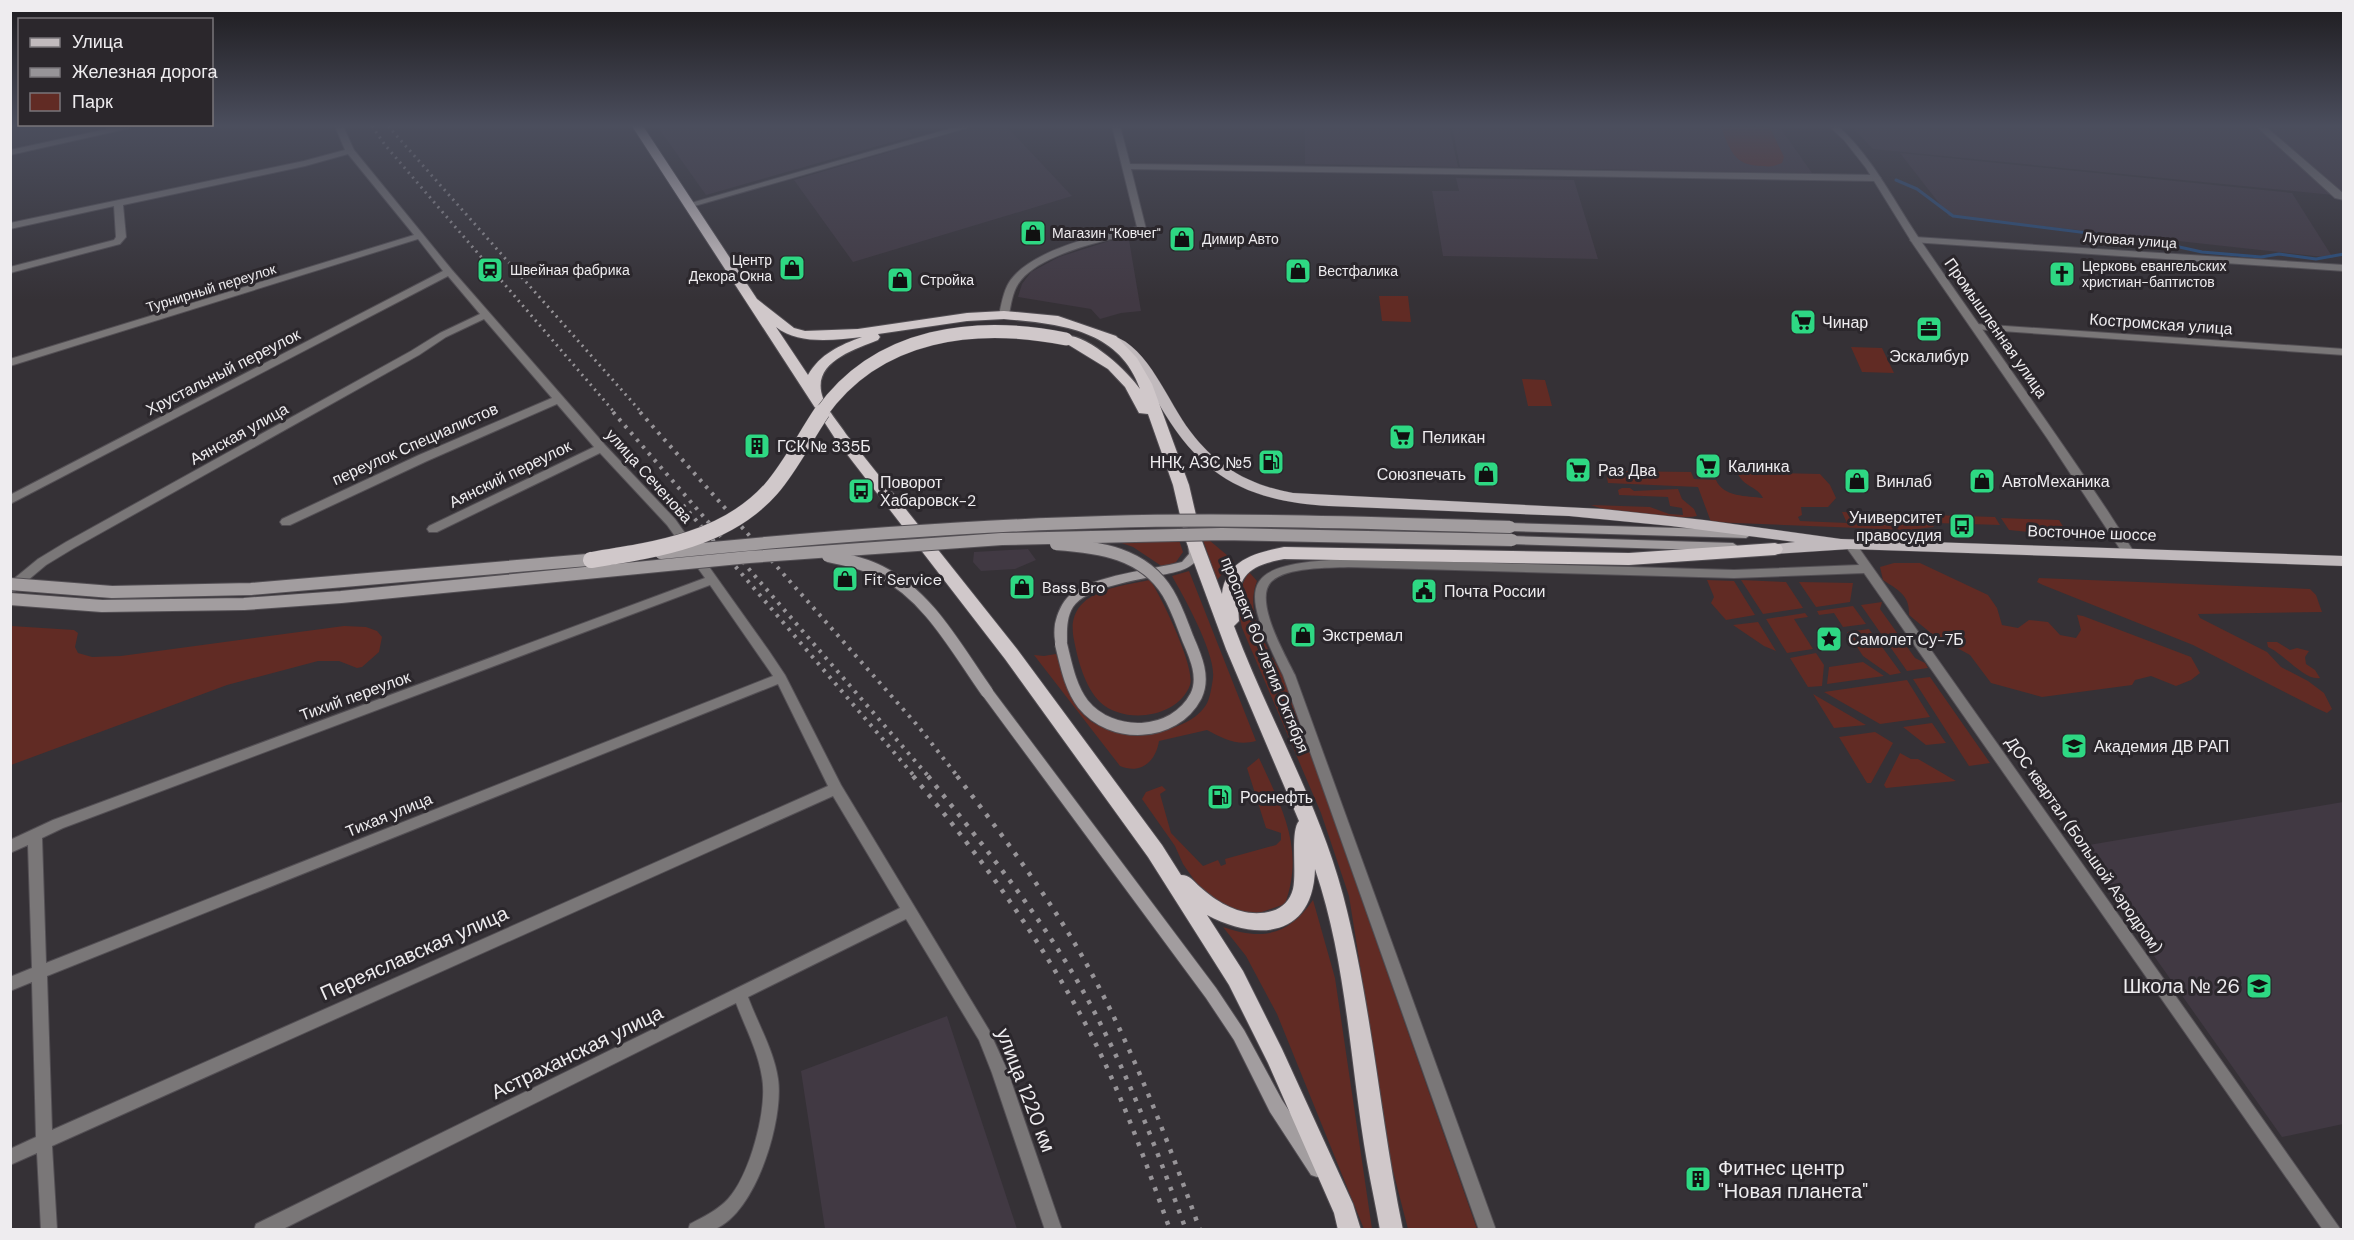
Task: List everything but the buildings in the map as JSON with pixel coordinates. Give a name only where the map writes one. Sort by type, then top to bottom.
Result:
[{"type":"highway","name":"проспект 60-летия Октября","points":[[674,184],[841,436],[1011,654],[1155,851],[1236,978],[1275,1056],[1348,1221]]},
{"type":"highway","name":"проспект 60-летия Октября","points":[[750,300],[789,331],[805,335],[832,336],[956,318],[1004,315],[1058,320],[1111,339],[1132,361],[1145,384],[1181,485],[1194,541],[1234,649],[1304,808],[1333,893],[1352,976],[1378,1162],[1392,1230]]},
{"type":"highway","points":[[817,399],[813,391],[814,376],[826,360],[872,337],[900,327]]},
{"type":"highway","points":[[591,560],[675,544],[729,523],[749,510],[778,482],[822,411],[837,392],[863,370],[902,347],[941,335],[991,329],[1042,333],[1066,339],[1102,358],[1118,370],[1134,388],[1184,505]]},
{"type":"highway","points":[[1234,649],[1228,600],[1231,582],[1246,563],[1258,557],[1284,553],[1325,552],[1629,558],[1774,541]]},
{"type":"highway","points":[[1155,851],[1200,900],[1225,915],[1245,921],[1267,923],[1289,915],[1298,903],[1303,890],[1306,872],[1304,808]]},
{"type":"main road","name":"Восточное шоссе","points":[[1111,339],[1135,354],[1173,416],[1204,457],[1229,476],[1261,491],[1285,497],[1569,511],[1774,541],[2343,561]]},
{"type":"main road","points":[[10,584],[112,592],[251,589],[762,543],[1025,525],[1222,521],[1510,527],[1774,541]]},
{"type":"main road","points":[[10,599],[102,606],[244,604],[341,597],[748,557],[944,542],[1105,535],[1222,534],[1512,540],[1774,541]]},
{"type":"main road","points":[[944,542],[1097,547],[1135,561],[1161,583],[1172,600],[1197,661],[1200,677],[1197,695],[1187,711],[1167,723],[1149,728],[1130,729],[1111,725],[1095,717],[1083,704],[1069,675],[1061,644],[1060,628],[1064,614],[1072,600],[1087,590],[1186,565],[1195,555],[1194,541]]},
{"type":"main road","points":[[748,557],[840,558],[882,570],[905,586],[924,605],[1211,993],[1239,1035],[1276,1106],[1348,1221]]},
{"type":"street","points":[[10,226],[207,184]]},
{"type":"street","name":"улица Сеченова","points":[[377,184],[449,272],[601,448],[671,522],[781,678],[836,789],[909,910]]},
{"type":"street","points":[[688,205],[763,184]]},
{"type":"street","points":[[1004,315],[1015,281],[1028,268],[1054,255],[1123,232],[1142,230],[1131,184]]},
{"type":"street","name":"Промышленная улица","points":[[1880,184],[2128,552]]},
{"type":"street","points":[[2324,184],[2338,196],[2343,197]]},
{"type":"street","points":[[10,270],[117,242],[121,237],[118,203]]},
{"type":"street","name":"Турнирный переулок","points":[[10,363],[419,236]]},
{"type":"street","name":"Луговая улица","points":[[1916,240],[2343,268]]},
{"type":"street","name":"Хрустальный переулок","points":[[10,500],[449,272]]},
{"type":"street","name":"Аянская улица","points":[[10,589],[42,562],[70,545],[415,353],[443,335],[487,314]]},
{"type":"street","name":"Костромская улица","points":[[1976,327],[2343,352]]},
{"type":"street","name":"переулок Специалистов","points":[[286,522],[423,458],[559,399]]},
{"type":"street","name":"Аянский переулок","points":[[434,528],[601,448]]},
{"type":"street","name":"ДОС квартал (Большой Аэродром)","points":[[1845,544],[1866,569],[2333,1230]]},
{"type":"street","points":[[1488,1230],[1289,675],[1267,630],[1261,612],[1260,593],[1266,579],[1287,571],[1311,566],[1348,564],[1734,574],[1866,569]]},
{"type":"street","name":"Тихий переулок","points":[[10,847],[35,835],[712,580]]},
{"type":"street","name":"Тихая улица","points":[[10,984],[781,678]]},
{"type":"street","name":"Переяславская улица","points":[[10,1156],[836,789]]},
{"type":"street","points":[[35,835],[44,1142],[49,1230]]},
{"type":"street","name":"Астраханская улица","points":[[262,1230],[909,910]]},
{"type":"street","name":"улица 1220 км","points":[[909,910],[984,1035],[1000,1072],[1054,1230]]},
{"type":"street","points":[[696,1230],[735,1204],[748,1182],[755,1163],[768,1107],[771,1085],[768,1071],[740,995]]},
{"type":"shaded area","points":[[698,184],[745,184],[706,195]]},
{"type":"shaded area","points":[[797,184],[1061,184],[1072,196],[853,262]]},
{"type":"shaded area","points":[[1457,184],[1575,184],[1598,259],[1443,256],[1432,191],[1459,191]]},
{"type":"shaded area","points":[[1924,184],[2202,184],[2292,193],[2333,258],[1949,216]]},
{"type":"shaded area","points":[[2222,184],[2343,184],[2343,196]]},
{"type":"shaded area","points":[[1129,240],[1141,311],[1121,313],[1100,319],[1091,309],[1018,297],[1022,284],[1031,272],[1059,257],[1109,241]]},
{"type":"shaded area","points":[[1028,549],[1036,560],[1015,569],[981,571],[973,562],[974,552]]},
{"type":"shaded area","name":"Школа № 26","points":[[2343,802],[2343,1124],[2282,1137],[2077,847]]},
{"type":"shaded area","points":[[947,1016],[1017,1229],[825,1229],[801,1071]]},
{"type":"green space","points":[[1379,296],[1408,296],[1411,322],[1382,321]]},
{"type":"green space","points":[[1851,347],[1882,348],[1894,373],[1862,372]]},
{"type":"green space","points":[[1522,379],[1545,380],[1552,406],[1528,406]]},
{"type":"green space","points":[[1608,471],[1691,472],[1694,479],[1716,480],[1719,486],[1730,493],[1763,498],[1738,474],[1741,472],[1820,474],[1830,485],[1836,498],[1828,507],[1801,507],[1802,515],[1798,517],[1800,521],[1847,523],[1842,512],[1885,513],[1932,524],[1934,527],[1908,530],[1711,522],[1698,487],[1608,483],[1606,473]]},
{"type":"green space","points":[[1630,488],[1634,491],[1678,489],[1682,499],[1694,509],[1697,516],[1674,518],[1644,516],[1591,505],[1650,507],[1669,514],[1683,515],[1682,508],[1670,506],[1668,497],[1619,495],[1618,490]]},
{"type":"green space","points":[[1897,514],[1995,517],[2000,525],[1936,523]]},
{"type":"green space","points":[[2001,518],[2059,520],[2069,536],[2009,530]]},
{"type":"green space","points":[[1110,539],[1179,540],[1183,552],[1176,562],[1163,567],[1133,547]]},
{"type":"green space","points":[[1203,540],[1209,540],[1234,561],[1217,580]]},
{"type":"green space","points":[[1894,563],[1920,563],[1988,595],[1997,608],[2002,625],[2018,628],[2029,620],[2048,622],[2060,635],[2076,638],[2081,630],[2077,615],[2083,616],[2191,657],[2200,673],[2191,680],[2176,686],[2151,676],[2135,680],[2132,685],[2042,697],[1991,683],[1970,655],[1932,634],[1909,615],[1905,598],[1883,580],[1880,567]]},
{"type":"green space","points":[[1189,571],[1256,741],[1237,742],[1207,730],[1159,741],[1155,755],[1141,767],[1135,769],[1120,766],[1034,655],[1056,654],[1073,700],[1082,713],[1094,723],[1127,733],[1146,733],[1181,725],[1196,716],[1206,705],[1213,678],[1213,668],[1205,641],[1172,576]]},
{"type":"green space","points":[[1249,572],[1257,581],[1253,606],[1259,630],[1283,676],[1477,1229],[1408,1229],[1392,1167],[1349,896],[1321,813],[1242,628],[1239,599]]},
{"type":"green space","points":[[2039,578],[2310,589],[2316,595],[2322,612],[2198,614],[2200,618],[2267,652],[2281,667],[2308,681],[2324,693],[2332,709],[2327,713],[2193,645],[2043,585],[2037,582]]},
{"type":"green space","points":[[1150,580],[1183,649],[1188,664],[1190,685],[1184,696],[1163,711],[1150,714],[1122,714],[1100,702],[1090,689],[1078,656],[1073,624],[1077,611],[1084,602],[1095,595],[1108,589]]},
{"type":"green space","points":[[1707,580],[1734,581],[1755,615],[1726,620],[1711,603],[1714,597]]},
{"type":"green space","points":[[1741,580],[1786,582],[1803,608],[1763,614]]},
{"type":"green space","points":[[1799,582],[1853,583],[1850,602],[1816,607]]},
{"type":"green space","points":[[1882,602],[1880,609],[1915,658],[1925,663],[1928,668],[1907,671],[1861,605]]},
{"type":"green space","points":[[1853,606],[1866,624],[1843,627],[1834,613],[1819,615],[1817,611]]},
{"type":"green space","points":[[1805,613],[1808,617],[1794,619],[1813,649],[1787,653],[1766,619]]},
{"type":"green space","points":[[1758,622],[1776,651],[1764,646],[1733,625]]},
{"type":"green space","points":[[11,626],[74,630],[78,633],[75,647],[78,653],[92,657],[121,656],[344,626],[366,627],[377,631],[382,637],[379,652],[362,667],[357,668],[339,661],[318,661],[227,685],[11,765]]},
{"type":"green space","points":[[1869,629],[1901,673],[1890,675],[1863,656],[1847,632]]},
{"type":"green space","points":[[2267,642],[2277,642],[2290,650],[2297,648],[2309,651],[2305,657],[2306,664],[2315,670],[2320,678],[2314,678],[2301,671],[2268,647]]},
{"type":"green space","points":[[1816,653],[1824,665],[1822,686],[1808,687],[1790,658]]},
{"type":"green space","points":[[1863,662],[1884,676],[1827,684],[1829,667]]},
{"type":"green space","points":[[1930,677],[1990,763],[1969,766],[1913,679]]},
{"type":"green space","points":[[1907,680],[1930,717],[1880,724],[1824,692]]},
{"type":"green space","points":[[1813,694],[1866,725],[1834,728]]},
{"type":"green space","points":[[1932,723],[1946,743],[1926,745],[1903,727]]},
{"type":"green space","points":[[1875,732],[1893,743],[1871,783],[1867,783],[1839,737]]},
{"type":"green space","points":[[1900,753],[1911,759],[1918,759],[1956,781],[1886,788],[1884,785]]},
{"type":"green space","points":[[1259,758],[1283,812],[1292,847],[1293,865],[1291,884],[1285,904],[1253,915],[1237,912],[1215,900],[1197,884],[1183,864],[1175,846],[1142,799],[1146,792],[1162,786],[1166,790],[1160,794],[1171,833],[1203,866],[1218,860],[1221,866],[1226,864],[1225,859],[1276,845],[1281,840],[1281,833],[1266,828],[1247,768]]},
{"type":"green space","points":[[1313,900],[1335,978],[1372,1229],[1364,1229],[1277,1014],[1246,956],[1223,927],[1251,934],[1274,932],[1294,921]]},
{"type":"waterway","points":[[1905,184],[1917,189],[1953,216],[2152,241],[2202,252],[2261,257],[2279,254],[2316,259],[2344,254]]},
{"type":"railway","points":[[418,184],[615,413]]},
{"type":"railway","points":[[439,184],[642,413]]},
{"type":"railway","points":[[613,412],[929,777]]},
{"type":"railway","points":[[640,412],[918,726],[958,777]]},
{"type":"railway","points":[[683,505],[915,777]]},
{"type":"railway","points":[[913,776],[961,835],[1027,926],[1085,1023],[1121,1099],[1170,1230]]},
{"type":"railway","points":[[928,776],[1041,923],[1080,986],[1111,1045],[1134,1097],[1186,1230]]},
{"type":"railway","points":[[957,776],[1041,891],[1086,963],[1134,1061],[1200,1230]]},
{"type":"place","name":"Магазин \"Ковчег\"","points":[[1033,233]]},
{"type":"place","name":"Димир Авто","points":[[1182,239]]},
{"type":"place","name":"Центр Декора Окна","points":[[792,268]]},
{"type":"place","name":"Швейная фабрика","points":[[490,270]]},
{"type":"place","name":"Вестфалика","points":[[1298,271]]},
{"type":"place","name":"Церковь евангельских христиан-баптистов","points":[[2062,274]]},
{"type":"place","name":"Стройка","points":[[900,280]]},
{"type":"place","name":"Чинар","points":[[1803,322]]},
{"type":"place","name":"Эскалибур","points":[[1929,329]]},
{"type":"place","name":"Пеликан","points":[[1402,437]]},
{"type":"place","name":"ГСК № 335Б","points":[[757,446]]},
{"type":"place","name":"ННК, АЗС №5","points":[[1271,462]]},
{"type":"place","name":"Калинка","points":[[1708,466]]},
{"type":"place","name":"Раз Два","points":[[1578,470]]},
{"type":"place","name":"Союзпечать","points":[[1486,474]]},
{"type":"place","name":"Винлаб","points":[[1857,481]]},
{"type":"place","name":"АвтоМеханика","points":[[1982,481]]},
{"type":"place","name":"Поворот Хабаровск-2","points":[[861,491]]},
{"type":"place","name":"Университет правосудия","points":[[1962,526]]},
{"type":"place","name":"Fit Service","points":[[845,579]]},
{"type":"place","name":"Bass Bro","points":[[1022,587]]},
{"type":"place","name":"Почта России","points":[[1424,591]]},
{"type":"place","name":"Экстремал","points":[[1303,635]]},
{"type":"place","name":"Самолет Су-7Б","points":[[1829,639]]},
{"type":"place","name":"Академия ДВ РАП","points":[[2074,746]]},
{"type":"place","name":"Роснефть","points":[[1220,797]]},
{"type":"place","name":"Школа № 26","points":[[2259,986]]},
{"type":"place","name":"Фитнес центр \"Новая планета\"","points":[[1698,1179]]}]
